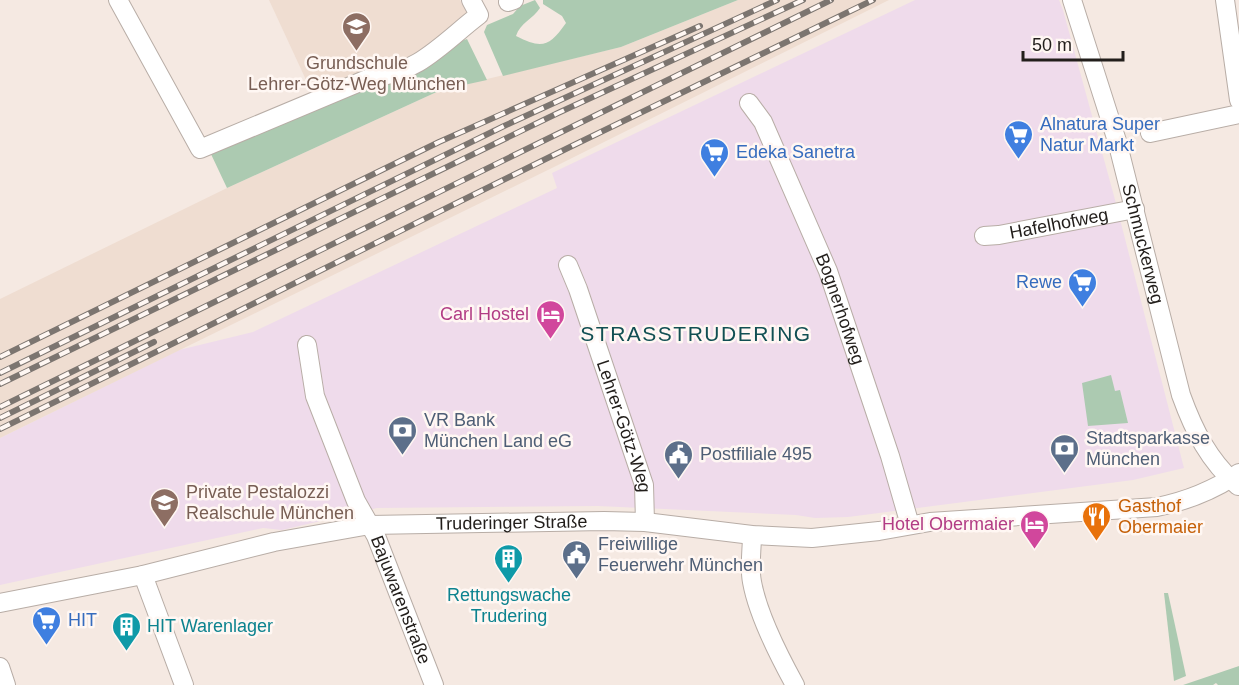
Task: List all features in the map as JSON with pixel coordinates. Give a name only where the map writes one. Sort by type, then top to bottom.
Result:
[{"type":"street","points":[[118,0],[200,149],[372,77],[387,76],[410,68],[429,56],[475,7]]},
{"type":"street","name":"Schmuckerweg","points":[[1072,0],[1117,141],[1181,395],[1190,420],[1208,454],[1236,480]]},
{"type":"street","points":[[1225,0],[1239,100]]},
{"type":"street","name":"Bognerhofweg","points":[[749,103],[763,122],[828,271],[890,456],[910,525]]},
{"type":"street","points":[[1150,133],[1239,114]]},
{"type":"street","name":"Hafelhofweg","points":[[984,236],[999,236],[1135,210]]},
{"type":"street","name":"Lehrer-Götz-Weg","points":[[568,265],[582,299],[644,485],[645,522]]},
{"type":"street","name":"Bajuwarenstraße","points":[[307,345],[315,396],[356,501],[370,525],[417,637],[434,685]]},
{"type":"street","name":"Truderinger Straße","points":[[0,603],[143,575],[273,542],[370,525],[645,522],[752,535],[833,537],[972,518],[1157,507],[1189,499],[1236,480]]},
{"type":"street","points":[[752,535],[752,581],[766,625],[795,685]]},
{"type":"street","points":[[143,575],[183,685]]},
{"type":"street","points":[[0,667],[6,685]]},
{"type":"shaded area","name":"Grundschule Lehrer-Götz-Weg München","points":[[269,0],[460,0],[468,16],[410,59],[313,95]]},
{"type":"shaded area","points":[[738,0],[889,0],[0,438],[0,299],[227,188],[441,90],[621,47]]},
{"type":"shaded area","points":[[915,0],[1059,0],[1114,196],[1184,468],[1133,480],[848,517],[815,518],[796,515],[598,506],[377,508],[282,530],[263,528],[0,585],[0,438],[179,350],[253,332],[557,188],[552,173]]},
{"type":"green space","points":[[535,0],[540,8],[520,28],[516,36],[539,44],[550,41],[566,23],[562,16],[543,4],[543,0],[738,0],[621,47],[503,76],[484,32],[487,25],[513,14],[520,6]]},
{"type":"green space","points":[[467,39],[487,80],[441,90],[227,188],[210,152],[374,82],[376,86],[404,77],[447,46]]},
{"type":"green space","points":[[1111,375],[1115,391],[1120,390],[1128,423],[1088,426],[1082,383]]},
{"type":"green space","points":[[1164,593],[1168,593],[1186,676],[1174,681]]},
{"type":"green space","points":[[1239,666],[1239,685],[1218,685],[1216,683],[1213,685],[1183,685]]},
{"type":"railway","points":[[0,373],[504,126],[777,0]]},
{"type":"railway","points":[[0,384],[558,113],[803,0]]},
{"type":"railway","points":[[0,407],[831,0]]},
{"type":"railway","points":[[0,429],[873,0]]},
{"type":"railway","points":[[0,357],[439,142],[700,26]]},
{"type":"railway","points":[[0,418],[154,342]]},
{"type":"place","name":"Grundschule Lehrer-Götz-Weg München","points":[[357,52]]},
{"type":"place","name":"Alnatura Super Natur Markt","points":[[1019,160]]},
{"type":"place","name":"Edeka Sanetra","points":[[715,178]]},
{"type":"place","name":"Rewe","points":[[1083,308]]},
{"type":"place","name":"Carl Hostel","points":[[550,340]]},
{"type":"place","name":"VR Bank München Land eG","points":[[403,456]]},
{"type":"place","name":"Stadtsparkasse München","points":[[1065,474]]},
{"type":"place","name":"Postfiliale 495","points":[[679,480]]},
{"type":"place","name":"Private Pestalozzi Realschule München","points":[[165,528]]},
{"type":"place","name":"Gasthof Obermaier","points":[[1097,542]]},
{"type":"place","name":"Hotel Obermaier","points":[[1035,550]]},
{"type":"place","name":"Freiwillige Feuerwehr München","points":[[577,580]]},
{"type":"place","name":"Rettungswache Trudering","points":[[509,584]]},
{"type":"place","name":"HIT","points":[[47,646]]},
{"type":"place","name":"HIT Warenlager","points":[[126,652]]},
{"type":"district","name":"STRASSTRUDERING","points":[[696,334]]}]
